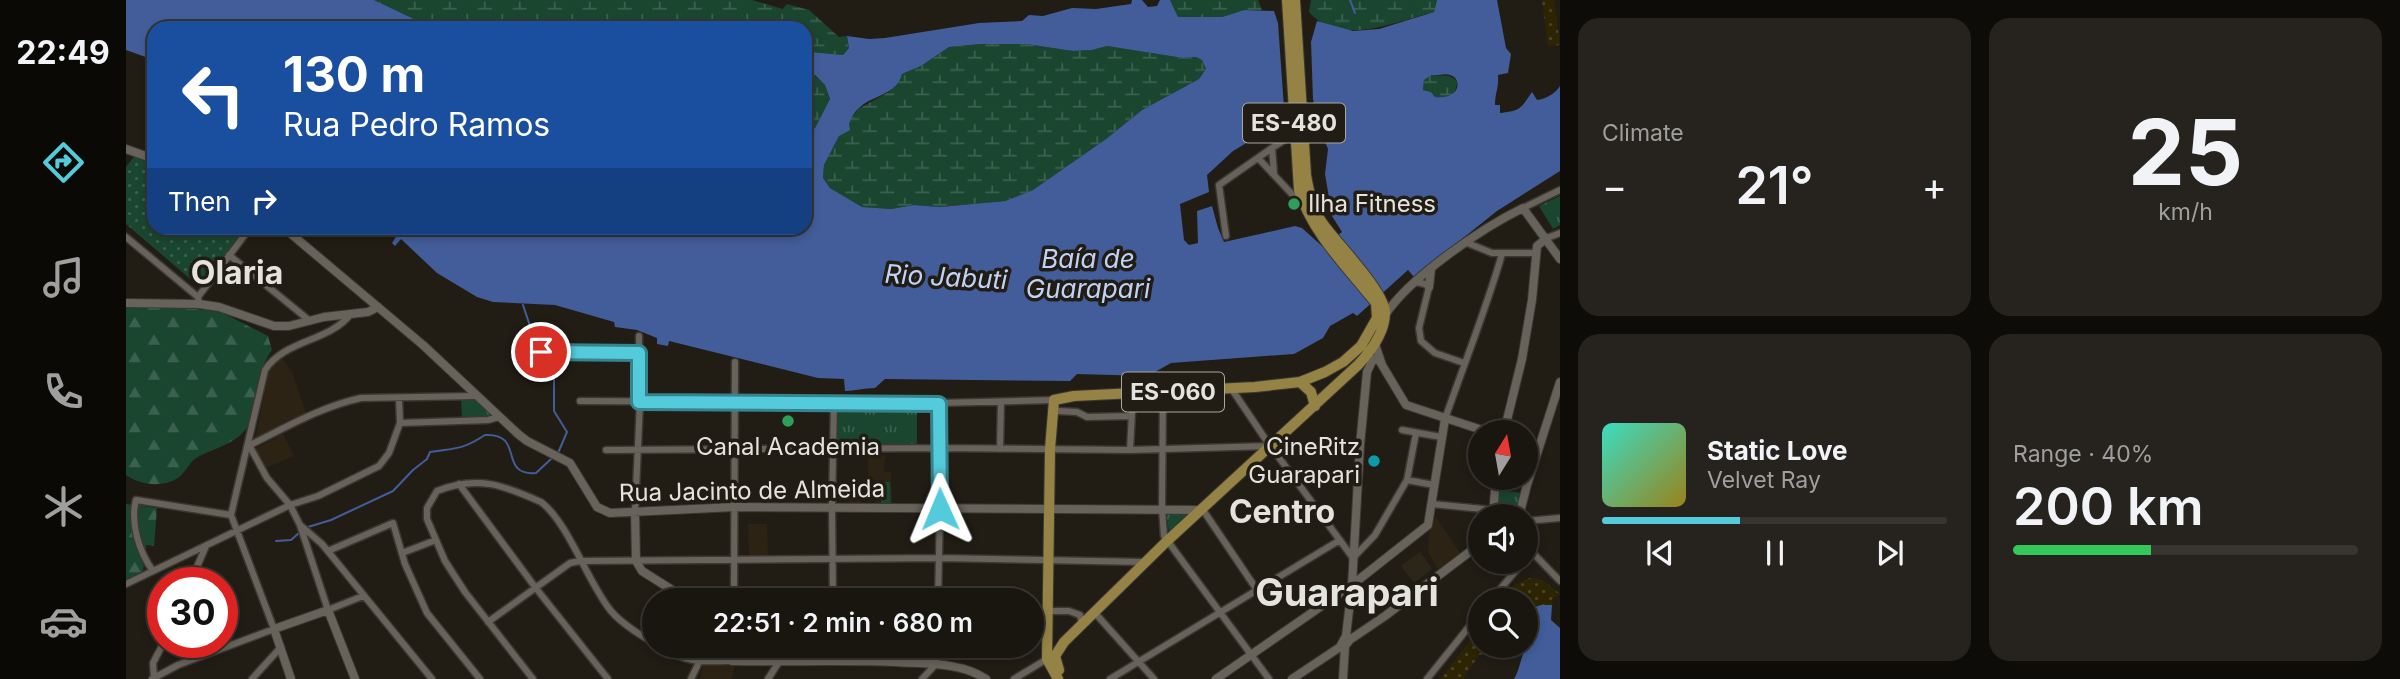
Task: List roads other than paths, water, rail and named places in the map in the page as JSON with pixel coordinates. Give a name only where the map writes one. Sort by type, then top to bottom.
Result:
[{"type":"main road","name":"ES-480","points":[[1287,0],[1299,190],[1304,207],[1380,300]]},
{"type":"main road","name":"ES-480","points":[[1295,0],[1306,175],[1310,197],[1328,237]]},
{"type":"main road","points":[[1064,679],[1055,659],[1064,642],[1167,541],[1358,365],[1375,344],[1385,315],[1380,300]]},
{"type":"main road","name":"ES-060","points":[[1054,400],[1074,396],[1300,382],[1343,362],[1360,346],[1377,318],[1380,300]]},
{"type":"main road","points":[[1300,382],[1311,392],[1315,406]]},
{"type":"main road","points":[[1054,400],[1050,449],[1047,659],[1058,679]]},
{"type":"main road","points":[[1049,639],[1064,642]]},
{"type":"street","points":[[1226,236],[1219,186],[1286,139],[1295,129]]},
{"type":"street","points":[[1272,148],[1274,173]]},
{"type":"street","points":[[126,149],[147,156]]},
{"type":"street","points":[[1259,159],[1286,186],[1297,203],[1304,207]]},
{"type":"street","points":[[1385,315],[1400,294],[1465,242],[1488,226],[1560,190]]},
{"type":"street","points":[[1523,208],[1560,258]]},
{"type":"street","points":[[1507,420],[1532,300],[1537,226]]},
{"type":"street","points":[[1465,242],[1502,254],[1537,250],[1547,238],[1560,233]]},
{"type":"street","points":[[198,301],[245,235]]},
{"type":"street","name":"Rua Jacinto de Almeida","points":[[292,235],[423,345],[527,442],[570,463],[597,507],[610,513],[735,508],[1203,510]]},
{"type":"street","points":[[126,237],[198,301]]},
{"type":"street","points":[[1216,679],[1428,529],[1446,419],[1502,254]]},
{"type":"street","points":[[229,255],[310,321]]},
{"type":"street","points":[[1431,270],[1419,328],[1420,341],[1435,353],[1464,363]]},
{"type":"street","points":[[1416,282],[1429,287]]},
{"type":"street","points":[[1380,300],[1400,294]]},
{"type":"street","points":[[126,303],[198,301],[274,326],[289,326],[324,317],[368,312],[378,307]]},
{"type":"street","points":[[291,679],[231,515],[265,370],[271,359],[330,331],[344,322],[350,314]]},
{"type":"street","points":[[639,336],[636,561],[642,571],[669,588]]},
{"type":"street","points":[[1375,344],[1382,365]]},
{"type":"street","points":[[541,352],[639,353]]},
{"type":"street","points":[[1343,679],[1367,372],[1373,359],[1379,360],[1406,405],[1468,426]]},
{"type":"street","points":[[734,588],[735,362]]},
{"type":"street","points":[[1358,365],[1367,372]]},
{"type":"street","points":[[1522,504],[1560,382]]},
{"type":"street","points":[[1231,388],[1353,558]]},
{"type":"street","points":[[1163,392],[1164,536],[1269,679]]},
{"type":"street","points":[[1130,450],[1133,394]]},
{"type":"street","points":[[247,446],[317,411],[361,398],[476,396]]},
{"type":"street","points":[[161,567],[290,505],[318,496],[379,466],[389,453],[400,423],[399,398]]},
{"type":"street","points":[[580,401],[939,404],[1054,400]]},
{"type":"street","points":[[833,588],[834,402]]},
{"type":"street","points":[[1000,449],[1001,402]]},
{"type":"street","points":[[939,404],[939,588]]},
{"type":"street","points":[[1058,411],[1077,412],[1087,416],[1130,416]]},
{"type":"street","points":[[400,423],[488,420],[499,417]]},
{"type":"street","points":[[1402,430],[1441,438]]},
{"type":"street","points":[[1353,558],[1375,535],[1406,480],[1416,433]]},
{"type":"street","points":[[247,446],[267,478],[290,505],[300,525],[328,610],[355,679]]},
{"type":"street","points":[[606,450],[1164,450],[1271,446]]},
{"type":"street","points":[[1406,480],[1434,485]]},
{"type":"street","points":[[533,679],[465,592],[445,561],[427,519],[427,508],[437,491],[459,484],[489,482],[547,506],[611,612],[642,636]]},
{"type":"street","points":[[459,484],[535,587],[608,679]]},
{"type":"street","points":[[151,567],[133,522],[136,500],[231,515]]},
{"type":"street","points":[[1432,504],[1468,509]]},
{"type":"street","points":[[1203,510],[1258,590]]},
{"type":"street","points":[[1538,520],[1560,518]]},
{"type":"street","points":[[328,551],[393,523],[417,593],[427,613],[480,679]]},
{"type":"street","points":[[300,525],[328,551],[432,679]]},
{"type":"street","points":[[402,553],[436,540]]},
{"type":"street","points":[[1110,679],[1340,540]]},
{"type":"street","points":[[197,567],[206,546]]},
{"type":"street","points":[[1292,679],[1394,610],[1468,553]]},
{"type":"street","points":[[488,622],[570,563],[580,561],[940,558],[1146,562]]},
{"type":"street","points":[[1538,558],[1560,581]]},
{"type":"street","points":[[126,584],[147,574]]},
{"type":"street","points":[[1501,588],[1513,574]]},
{"type":"street","points":[[156,658],[153,678],[178,665],[363,596]]},
{"type":"street","points":[[1044,611],[1077,613],[1081,617],[1082,625]]},
{"type":"street","points":[[1095,613],[1154,679]]},
{"type":"street","points":[[1427,679],[1468,628]]},
{"type":"street","points":[[252,679],[281,646]]},
{"type":"street","points":[[680,658],[699,662],[833,660],[936,664],[986,679]]},
{"type":"street","points":[[922,679],[936,664],[936,658]]},
{"type":"street","points":[[1014,679],[1047,659]]},
{"type":"street","points":[[691,679],[699,662]]},
{"type":"street","points":[[768,679],[779,662]]},
{"type":"water","points":[[126,0],[374,0],[418,21],[147,21],[147,58],[126,50]]},
{"type":"water","name":"Baía de Guarapari","points":[[1132,0],[1142,0],[1148,7],[1157,6],[1160,0],[1170,0],[1178,17],[1222,17],[1244,10],[1274,11],[1278,23],[1285,122],[1259,124],[1259,139],[1233,151],[1207,175],[1209,192],[1180,204],[1184,240],[1189,245],[1198,243],[1197,211],[1212,206],[1224,242],[1295,226],[1302,228],[1322,246],[1342,232],[1332,216],[1325,174],[1328,149],[1318,126],[1313,99],[1311,42],[1317,21],[1353,31],[1379,29],[1434,12],[1437,0],[1497,0],[1506,48],[1511,54],[1508,73],[1498,75],[1495,105],[1500,105],[1500,113],[1516,110],[1532,92],[1537,100],[1547,97],[1560,86],[1560,171],[1497,211],[1414,277],[1408,270],[1357,316],[1353,313],[1330,326],[1323,338],[1294,354],[1171,363],[1148,376],[1077,374],[1070,381],[885,379],[875,388],[845,391],[844,379],[818,378],[669,341],[668,346],[657,344],[657,338],[637,330],[615,327],[614,322],[555,305],[493,302],[477,297],[437,273],[401,239],[395,246],[392,243],[397,235],[812,235],[812,129],[830,99],[825,85],[815,75],[812,76],[812,52],[843,55],[849,48],[847,36],[885,38],[979,23],[1022,21],[1029,15],[1043,16],[1072,8],[1096,9],[1131,4]],"holes":[[[1026,44],[1073,51],[1107,46],[1183,58],[1196,57],[1202,60],[1206,69],[1199,79],[1142,110],[1033,190],[1005,201],[940,207],[862,207],[830,188],[823,178],[824,165],[839,136],[850,130],[849,124],[857,110],[895,87],[902,74],[921,66],[949,47]],[[1448,74],[1454,77],[1458,85],[1450,95],[1435,97],[1431,92],[1423,90],[1424,80],[1432,75]]]},
{"type":"water","points":[[1552,605],[1551,620],[1560,628],[1560,679],[1514,679],[1522,658],[1538,658],[1538,606]]},
{"type":"waterway","points":[[1350,0],[1355,13]]},
{"type":"waterway","points":[[523,305],[531,329],[534,353],[554,378],[554,411],[567,432],[558,453]]},
{"type":"waterway","points":[[308,527],[331,520],[393,491],[427,459],[430,452],[464,446],[485,435],[497,436],[505,441],[517,468],[524,472],[536,473],[551,459]]},
{"type":"waterway","points":[[276,541],[291,540],[300,532]]},
{"type":"place","name":"Ilha Fitness","points":[[1294,204]]},
{"type":"place","name":"Canal Academia","points":[[788,421]]},
{"type":"place","name":"CineRitz Guarapari","points":[[1374,461]]},
{"type":"district","name":"Olaria","points":[[237,273]]},
{"type":"district","name":"Centro","points":[[1282,512]]},
{"type":"district","name":"Guarapari","points":[[1347,593]]},
{"type":"water label","name":"Rio Jabuti","points":[[946,277]]}]
